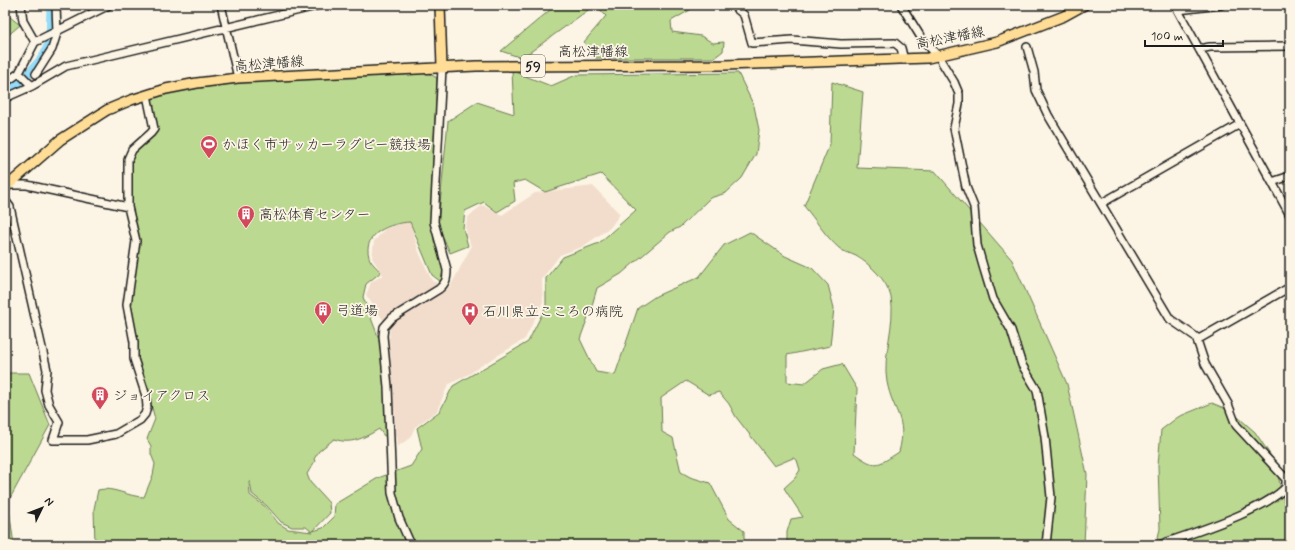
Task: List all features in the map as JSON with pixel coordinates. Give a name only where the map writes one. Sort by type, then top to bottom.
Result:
[{"type":"main road","points":[[440,5],[442,68]]},
{"type":"main road","name":"高松津幡線","points":[[6,186],[40,156],[85,123],[107,110],[147,95],[197,83],[238,78],[498,66],[725,65],[904,60],[938,56],[997,42],[1064,16],[1084,5]]},
{"type":"street","points":[[21,5],[23,20],[35,42]]},
{"type":"street","points":[[36,74],[52,49],[56,31],[56,5]]},
{"type":"street","points":[[5,83],[21,74],[35,42],[47,34],[109,5]]},
{"type":"street","points":[[221,5],[238,78]]},
{"type":"street","points":[[5,98],[66,66],[321,5]]},
{"type":"street","points":[[732,5],[744,15],[752,43],[792,40],[841,44],[895,43],[901,48],[904,60]]},
{"type":"street","points":[[900,5],[922,39],[938,56],[954,82],[959,94],[959,104],[954,128],[966,187],[974,207],[977,245],[992,299],[1011,330],[1022,365],[1037,390],[1045,437],[1051,497],[1046,545]]},
{"type":"street","points":[[1221,5],[1177,7],[1290,215]]},
{"type":"street","points":[[1027,46],[1040,100],[1170,319],[1190,332],[1197,340],[1205,364],[1228,404],[1236,425],[1286,479],[1290,500]]},
{"type":"street","points":[[1200,49],[1210,47],[1290,46]]},
{"type":"street","points":[[411,545],[399,518],[392,493],[384,327],[392,318],[439,289],[446,283],[447,270],[434,222],[442,68]]},
{"type":"street","points":[[21,74],[31,85]]},
{"type":"street","points":[[5,200],[10,207],[47,370],[46,390],[49,405],[59,422],[53,440],[87,440],[116,434],[140,420],[145,414],[147,407],[146,396],[134,359],[134,342],[127,304],[136,241],[128,207],[129,154],[152,133],[154,129],[147,95]]},
{"type":"street","points":[[1102,203],[1240,124]]},
{"type":"street","points":[[1272,182],[1290,176]]},
{"type":"street","points":[[6,186],[28,185],[128,207]]},
{"type":"street","points":[[1197,340],[1290,287]]},
{"type":"street","points":[[1158,545],[1247,512],[1288,486]]},
{"type":"shaded area","points":[[593,186],[620,214],[610,228],[582,247],[560,255],[542,279],[543,302],[525,339],[471,373],[448,385],[437,411],[415,427],[410,438],[397,447],[389,339],[390,330],[366,295],[371,282],[383,275],[372,258],[374,241],[385,229],[410,222],[419,252],[432,281],[450,287],[471,247],[465,227],[468,217],[482,205],[502,215],[535,193]]},
{"type":"green space","points":[[556,5],[595,5],[522,58],[501,51]]},
{"type":"green space","points":[[596,5],[695,5],[690,10],[671,21],[672,32],[701,36],[713,43],[724,42],[723,51],[714,58],[594,58],[584,42],[606,16]]},
{"type":"green space","points":[[5,13],[20,25],[5,38]]},
{"type":"green space","points":[[512,71],[551,86],[576,75],[738,73],[754,106],[759,130],[756,154],[742,178],[726,193],[710,198],[680,227],[670,232],[621,274],[597,288],[580,339],[596,372],[615,375],[638,308],[656,296],[699,277],[724,245],[750,232],[785,256],[812,268],[828,285],[834,308],[830,346],[787,355],[787,382],[804,384],[823,369],[842,364],[857,389],[854,453],[867,462],[876,464],[881,463],[899,452],[902,431],[899,416],[887,382],[886,371],[887,350],[892,318],[891,297],[886,285],[877,273],[861,259],[842,251],[834,244],[804,206],[830,144],[832,82],[863,92],[857,168],[935,171],[1012,260],[1067,384],[1087,474],[1084,545],[787,545],[787,532],[791,519],[803,517],[784,488],[795,478],[800,470],[797,460],[793,458],[774,466],[736,417],[729,404],[719,392],[709,395],[686,381],[661,398],[662,432],[673,438],[681,472],[690,477],[710,483],[729,519],[744,531],[744,545],[95,545],[94,509],[98,490],[109,489],[138,497],[144,497],[153,475],[155,464],[151,454],[151,446],[147,439],[155,419],[134,342],[124,316],[132,314],[130,301],[139,241],[130,211],[131,155],[152,136],[149,98],[183,91],[253,82],[428,73],[437,78],[431,207],[434,241],[443,270],[441,282],[432,275],[410,222],[387,227],[374,236],[370,242],[368,249],[369,257],[381,272],[366,284],[363,297],[379,339],[386,398],[388,435],[384,436],[379,429],[357,440],[340,441],[334,439],[319,451],[307,474],[310,482],[329,503],[330,513],[313,531],[323,528],[334,517],[335,504],[378,478],[411,466],[422,449],[417,428],[440,411],[453,386],[528,342],[546,306],[546,278],[563,257],[599,243],[636,210],[601,174],[545,192],[525,180],[513,183],[515,201],[497,212],[484,202],[465,211],[463,228],[468,246],[450,253],[438,225],[448,121],[477,102],[514,114]],"holes":[[[250,481],[252,494],[267,506],[281,522],[292,527],[306,527],[312,532],[288,529],[278,523],[267,508],[250,495]]]},
{"type":"green space","points":[[5,373],[29,373],[50,425],[8,502],[14,545],[5,545]]},
{"type":"green space","points":[[1212,403],[1231,411],[1255,432],[1275,462],[1284,502],[1290,515],[1290,545],[1156,545],[1160,529],[1158,465],[1161,430],[1178,417]]},
{"type":"waterway","points":[[5,91],[20,84],[43,57],[50,42],[51,5]]},
{"type":"place","name":"かほく市サッカーラグビー競技場","points":[[209,159]]},
{"type":"place","name":"高松体育センター","points":[[246,229]]},
{"type":"place","name":"弓道場","points":[[323,325]]},
{"type":"place","name":"石川県立こころの病院","points":[[470,326]]},
{"type":"place","name":"ジョイアクロス","points":[[100,410]]}]
